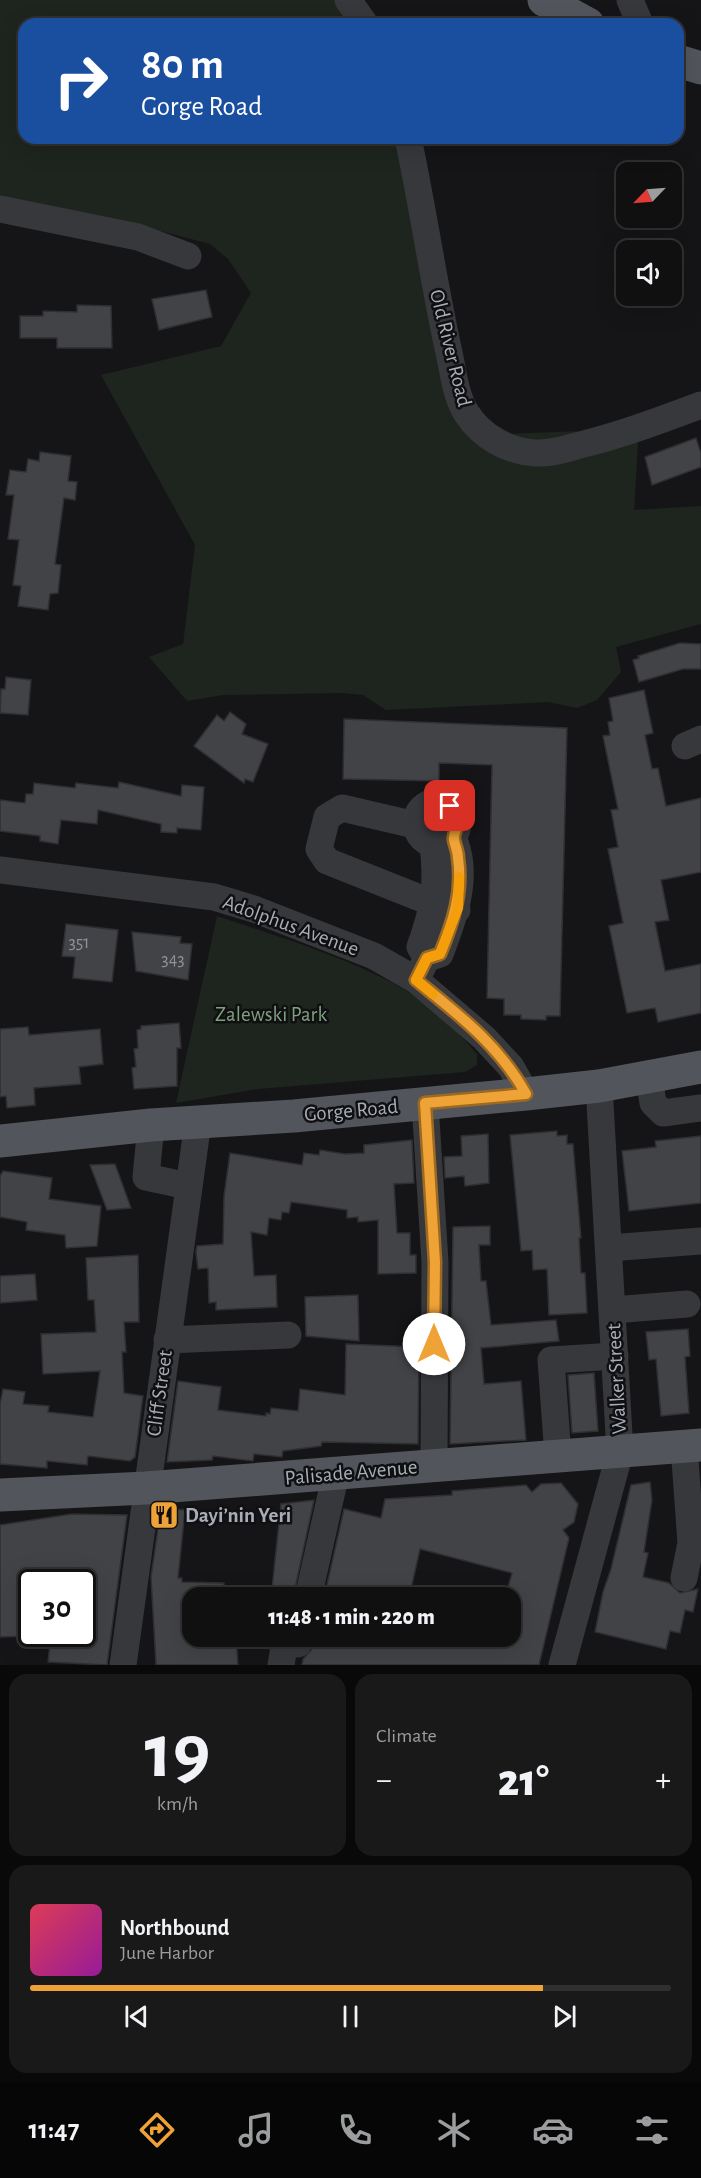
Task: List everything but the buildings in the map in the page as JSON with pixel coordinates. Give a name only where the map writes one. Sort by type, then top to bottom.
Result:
[{"type":"main road","points":[[544,0],[577,18]]},
{"type":"main road","points":[[684,63],[701,68]]},
{"type":"main road","name":"Gorge Road","points":[[0,1142],[151,1125],[526,1094],[599,1086],[701,1067]]},
{"type":"main road","name":"Palisade Avenue","points":[[0,1495],[146,1488],[692,1445]]},
{"type":"street","points":[[348,0],[361,18]]},
{"type":"street","points":[[630,0],[638,18]]},
{"type":"street","name":"Old River Road","points":[[409,144],[435,288],[465,412],[476,427],[492,439],[513,449],[536,453],[552,452],[615,437],[701,405]]},
{"type":"street","points":[[10,211],[138,237],[188,256]]},
{"type":"street","points":[[422,969],[440,954],[446,907],[459,862],[434,836],[342,808],[327,817],[320,849],[327,861],[446,907]]},
{"type":"street","name":"Adolphus Avenue","points":[[0,870],[214,897],[329,937],[374,956],[422,969],[511,1067],[526,1094]]},
{"type":"street","points":[[649,1077],[653,1103],[663,1113],[701,1108]]},
{"type":"street","name":"Walker Street","points":[[562,1665],[620,1452],[599,1086]]},
{"type":"street","points":[[425,1103],[435,1262],[434,1465]]},
{"type":"street","name":"Cliff Street","points":[[123,1665],[198,1122]]},
{"type":"street","points":[[151,1125],[146,1177],[188,1186]]},
{"type":"street","points":[[609,1248],[701,1241]]},
{"type":"street","points":[[613,1310],[687,1304]]},
{"type":"street","points":[[167,1340],[288,1335]]},
{"type":"street","points":[[558,1456],[550,1360],[615,1356]]},
{"type":"street","points":[[684,1578],[691,1543],[692,1445]]},
{"type":"street","points":[[310,1587],[336,1473]]},
{"type":"street","points":[[281,1665],[284,1647]]},
{"type":"green space","points":[[0,0],[337,0],[356,18],[18,18],[18,144],[409,144],[475,435],[639,429],[634,510],[701,506],[701,624],[616,647],[621,672],[597,700],[577,708],[548,702],[386,710],[363,695],[341,693],[223,695],[187,701],[149,657],[183,644],[195,545],[101,375],[221,346],[251,293],[228,259],[210,244],[152,229],[0,209]]},
{"type":"green space","name":"Zalewski Park","points":[[217,916],[329,955],[393,983],[427,1006],[459,1034],[477,1054],[477,1065],[465,1072],[258,1089],[176,1103]]},
{"type":"slow traffic","points":[[433,994],[416,980],[427,958],[440,954],[458,908],[459,877]]},
{"type":"place","name":"Dayi’nin Yeri","points":[[164,1515]]},
{"type":"route","points":[[434,1344],[435,1262],[425,1103],[526,1094],[511,1067],[484,1038],[416,980],[427,958],[440,954],[458,908],[459,862],[453,838],[457,832],[458,818],[450,806]]}]
